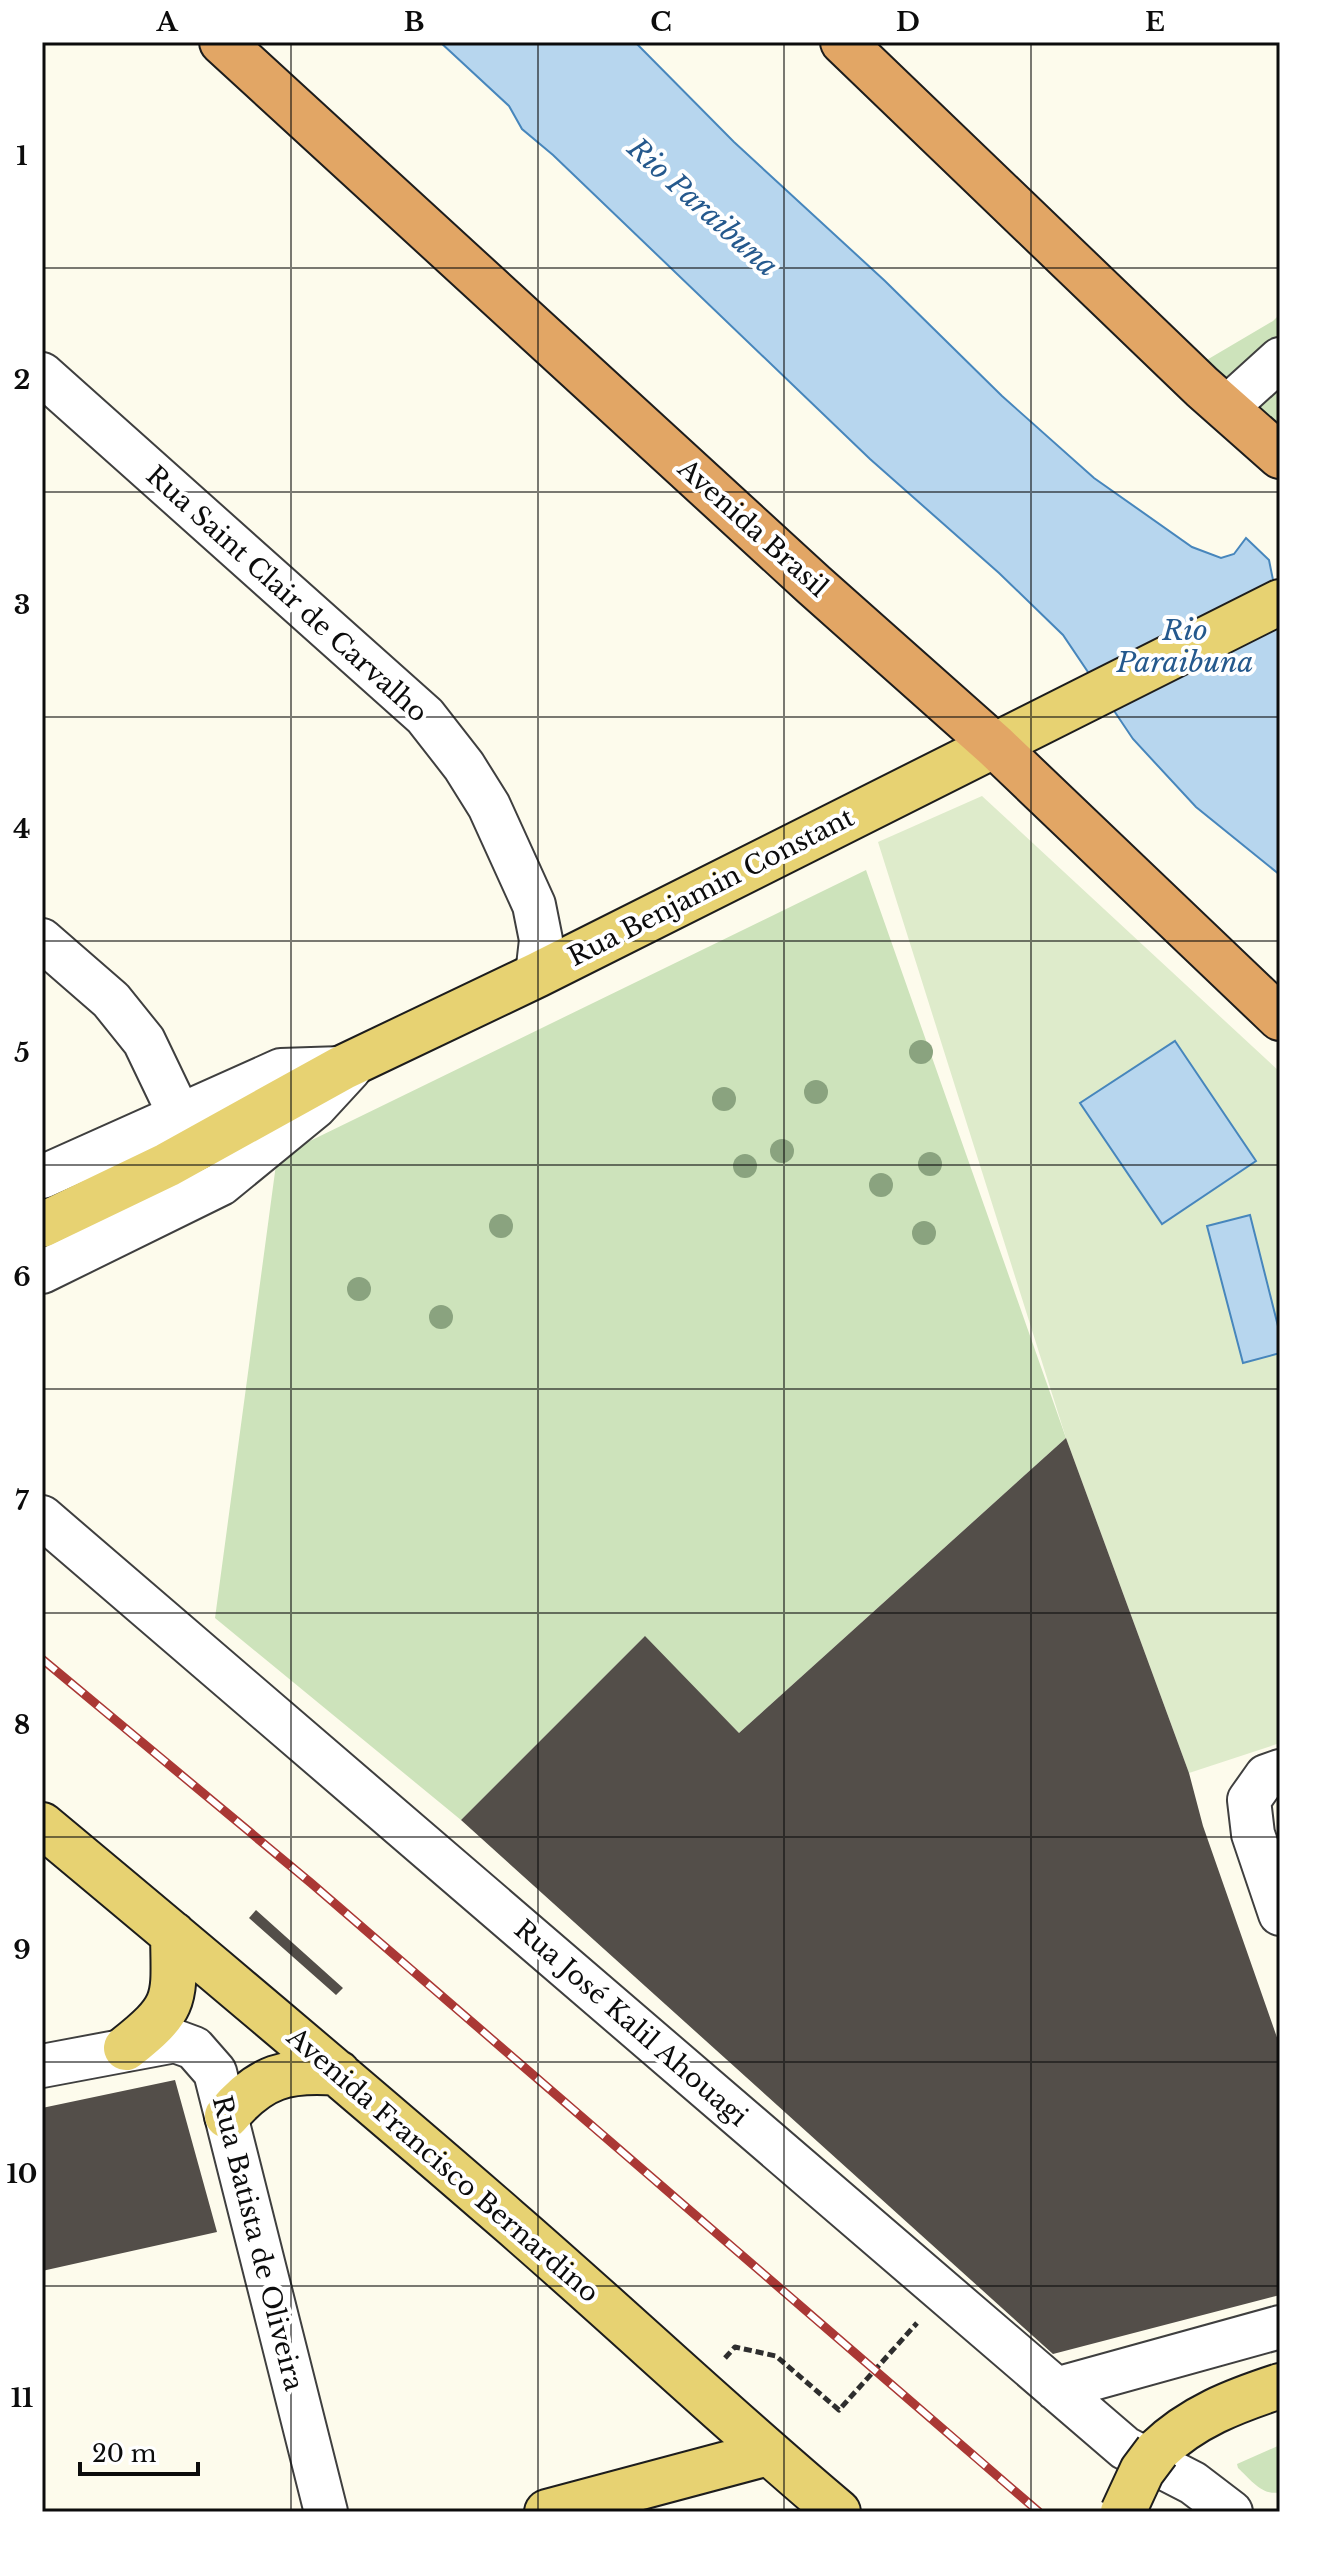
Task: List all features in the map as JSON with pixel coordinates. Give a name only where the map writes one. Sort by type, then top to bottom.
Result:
[{"type":"highway","name":"Avenida Brasil","points":[[222,42],[814,585],[994,745],[1280,1018]]},
{"type":"highway","points":[[843,42],[1202,387],[1280,456]]},
{"type":"main road","name":"Rua Benjamin Constant","points":[[42,1225],[167,1165],[351,1064],[537,975],[1280,602]]},
{"type":"main road","name":"Avenida Francisco Bernardino","points":[[42,1825],[510,2221],[838,2512]]},
{"type":"main road","points":[[126,2048],[157,2023],[172,1999],[173,1934]]},
{"type":"main road","points":[[227,2116],[244,2095],[273,2078],[303,2071],[338,2073]]},
{"type":"main road","points":[[1123,2512],[1142,2471],[1172,2436],[1210,2412],[1280,2386]]},
{"type":"main road","points":[[547,2512],[768,2453]]},
{"type":"street","points":[[1226,408],[1280,359]]},
{"type":"street","name":"Rua Saint Clair de Carvalho","points":[[42,374],[425,716],[464,766],[489,806],[534,905],[541,940],[537,975]]},
{"type":"street","points":[[42,940],[111,1000],[144,1041],[179,1114]]},
{"type":"street","name":"Rua Benjamin Constant","points":[[42,1177],[281,1070],[351,1064]]},
{"type":"street","name":"Rua Benjamin Constant","points":[[42,1272],[221,1184],[315,1107],[351,1064]]},
{"type":"street","name":"Rua José Kalil Ahouagi","points":[[42,1517],[1125,2448],[1193,2483],[1231,2512]]},
{"type":"street","points":[[1280,1771],[1266,1776],[1249,1800],[1253,1834],[1280,1914]]},
{"type":"street","name":"Rua Batista de Oliveira","points":[[126,2048],[175,2041],[194,2048],[215,2072],[326,2512]]},
{"type":"street","points":[[42,2066],[126,2048]]},
{"type":"street","points":[[1056,2389],[1280,2327]]},
{"type":"path","points":[[698,2389],[735,2347],[776,2356],[839,2410],[943,2292]]},
{"type":"green space","points":[[1280,314],[1280,433],[1205,361]]},
{"type":"green space","points":[[982,796],[1280,1072],[1280,1334],[1250,1215],[1242,1362],[1280,1353],[1280,1743],[1189,1773],[1066,1438],[878,842]]},
{"type":"green space","points":[[866,870],[1066,1438],[739,1733],[644,1637],[461,1820],[215,1618],[277,1157]]},
{"type":"green space","points":[[1280,2445],[1280,2492],[1268,2492],[1252,2482],[1237,2464]]},
{"type":"water","name":"Rio Paraibuna","points":[[440,42],[635,42],[734,142],[885,281],[1002,396],[1094,478],[1192,547],[1221,558],[1234,554],[1246,538],[1269,560],[1280,602],[1280,875],[1196,807],[1133,739],[1063,635],[999,573],[870,459],[553,155],[522,129],[509,106]]},
{"type":"water","points":[[1175,1041],[1256,1161],[1162,1224],[1080,1103]]},
{"type":"water","points":[[1250,1215],[1280,1334],[1280,1353],[1243,1363],[1207,1226]]},
{"type":"building","points":[[1066,1438],[1189,1773],[1203,1826],[1280,2046],[1280,2295],[1053,2354],[461,1820],[645,1636],[739,1733]]},
{"type":"building","points":[[256,1910],[343,1988],[336,1995],[249,1918]]},
{"type":"building","points":[[175,2080],[217,2232],[42,2271],[42,2108]]},
{"type":"railway","points":[[42,1659],[311,1883],[1039,2512]]}]
